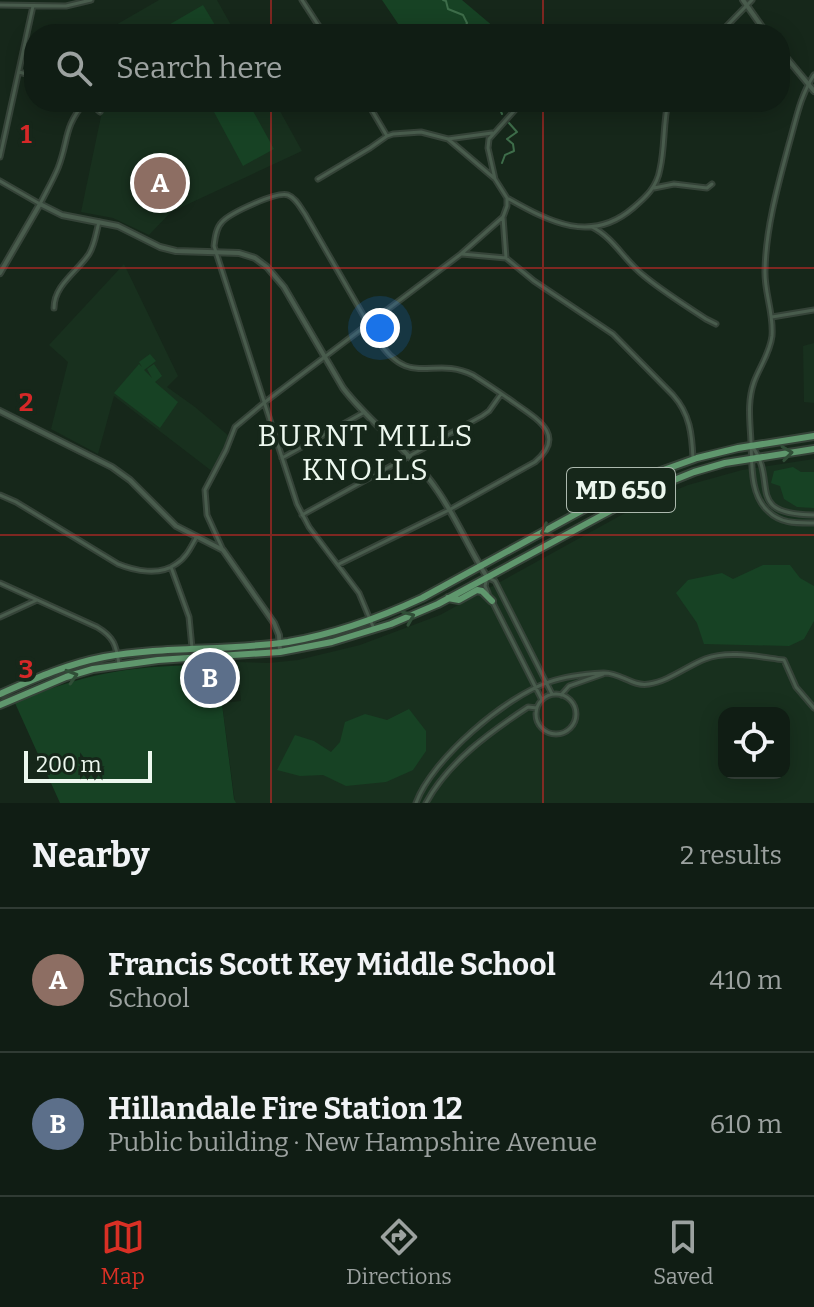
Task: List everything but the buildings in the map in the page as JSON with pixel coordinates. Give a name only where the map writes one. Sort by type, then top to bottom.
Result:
[{"type":"main road","name":"MD 650","points":[[0,694],[62,668],[118,655],[280,643],[371,620],[422,598],[638,481],[693,459],[751,445],[814,436]]},
{"type":"main road","name":"MD 650","points":[[0,705],[66,677],[119,664],[280,652],[332,642],[374,629],[448,598],[647,491],[725,463],[814,449]]},
{"type":"main road","points":[[448,598],[459,600],[477,590],[492,602]]},
{"type":"street","points":[[0,5],[66,6],[91,0]]},
{"type":"street","points":[[302,0],[318,24]]},
{"type":"street","points":[[726,24],[743,2],[752,0]]},
{"type":"street","points":[[743,2],[760,24]]},
{"type":"street","points":[[29,24],[33,6]]},
{"type":"street","points":[[0,157],[24,48]]},
{"type":"street","points":[[790,62],[814,91]]},
{"type":"street","points":[[19,72],[24,73]]},
{"type":"street","points":[[814,75],[802,96],[775,195],[765,270],[772,317],[770,348],[755,381],[749,404],[750,458],[758,497],[768,512],[784,521],[814,523]]},
{"type":"street","points":[[0,273],[58,168],[68,125],[77,112]]},
{"type":"street","points":[[373,112],[387,136]]},
{"type":"street","points":[[495,179],[489,139],[512,112]]},
{"type":"street","points":[[448,139],[495,179],[507,198],[548,220],[576,227],[601,226],[626,214],[654,188],[660,170],[666,112]]},
{"type":"street","points":[[318,179],[387,136],[421,132],[448,139],[492,133]]},
{"type":"street","points":[[0,181],[62,215],[118,226],[160,247],[176,251],[245,254],[267,267],[284,287],[343,388],[437,489],[480,566],[487,577],[495,581],[552,694]]},
{"type":"street","points":[[654,188],[674,184],[707,188],[712,184]]},
{"type":"street","points":[[339,564],[449,510],[535,462],[547,449],[549,433],[541,421],[462,369],[411,368],[385,352],[305,214],[291,197],[281,194],[222,221],[215,238],[216,252],[302,515],[359,593],[374,629]]},
{"type":"street","points":[[506,258],[503,217],[507,198]]},
{"type":"street","points":[[280,652],[274,623],[223,550],[207,515],[205,490],[235,427],[461,254],[503,217]]},
{"type":"street","points":[[54,308],[54,298],[60,287],[94,245],[99,222]]},
{"type":"street","points":[[592,227],[643,276],[716,324]]},
{"type":"street","points":[[461,254],[506,258],[534,281],[613,334],[682,404],[689,424],[693,459]]},
{"type":"street","points":[[772,317],[814,310]]},
{"type":"street","points":[[302,515],[482,416],[501,394]]},
{"type":"street","points":[[0,411],[112,467],[130,480],[176,526],[223,550]]},
{"type":"street","points":[[282,458],[364,413]]},
{"type":"street","points":[[751,445],[760,457],[765,490],[772,505],[786,513],[814,515]]},
{"type":"street","points":[[0,495],[129,569],[144,571],[171,567],[185,556],[196,538]]},
{"type":"street","points":[[171,567],[189,617],[192,658]]},
{"type":"street","points":[[487,577],[485,586],[492,602],[542,700]]},
{"type":"street","points":[[0,583],[107,633],[113,640],[119,664]]},
{"type":"street","points":[[492,602],[503,598]]},
{"type":"street","points":[[0,617],[38,600]]},
{"type":"street","points":[[416,803],[430,776],[468,736],[504,707],[536,688],[571,676],[614,673],[645,685],[707,658],[722,655],[784,660],[796,687],[814,708]]},
{"type":"street","points":[[561,695],[569,686],[606,673]]},
{"type":"street","points":[[552,694],[561,695],[569,700],[575,712],[573,725],[565,732],[554,734],[542,728],[537,721],[537,708],[542,700],[552,694]]},
{"type":"street","points":[[426,803],[452,769],[493,730],[528,707],[537,708]]},
{"type":"shaded area","points":[[159,0],[217,0],[230,24],[117,24]]},
{"type":"shaded area","points":[[382,0],[462,0],[490,24],[398,24]]},
{"type":"shaded area","points":[[203,5],[214,24],[170,24]]},
{"type":"shaded area","points":[[102,112],[281,112],[302,151],[171,212],[149,235],[113,218],[81,212]]},
{"type":"shaded area","points":[[214,112],[254,112],[274,149],[243,166]]},
{"type":"shaded area","points":[[124,264],[178,376],[167,387],[230,437],[213,472],[114,396],[98,454],[51,429],[68,362],[49,345]]},
{"type":"shaded area","points":[[814,343],[814,403],[804,402],[803,346]]},
{"type":"shaded area","points":[[150,354],[156,361],[144,370],[152,378],[147,369],[154,364],[162,376],[155,382],[178,402],[160,428],[114,393],[139,364],[142,367],[139,362]]},
{"type":"shaded area","points":[[814,459],[814,803],[235,803],[222,703],[241,701],[237,662],[298,660],[360,645],[440,615],[640,505],[688,485],[742,470]]},
{"type":"shaded area","points":[[793,467],[801,472],[814,472],[814,508],[797,507],[784,499],[780,486],[771,483],[774,471]]},
{"type":"shaded area","points":[[763,565],[790,565],[800,578],[814,586],[814,621],[804,639],[789,646],[704,644],[697,623],[676,593],[688,580],[722,573],[733,579]]},
{"type":"shaded area","points":[[201,665],[201,695],[221,696],[236,803],[60,803],[15,703],[84,678],[151,667]]},
{"type":"shaded area","points":[[409,709],[426,731],[426,751],[413,770],[386,782],[346,786],[323,775],[300,776],[277,770],[295,735],[314,741],[331,752],[340,742],[345,722],[365,714],[387,720]]},
{"type":"waterway","points":[[443,0],[448,9],[463,15],[467,24]]},
{"type":"waterway","points":[[502,163],[505,155],[514,151],[513,144],[507,139],[517,132],[509,123]]},
{"type":"place","name":"Francis Scott Key Middle School","points":[[160,183]]},
{"type":"place","name":"Hillandale Fire Station 12","points":[[210,678]]},
{"type":"district","name":"BURNT MILLS KNOLLS","points":[[366,453]]}]
